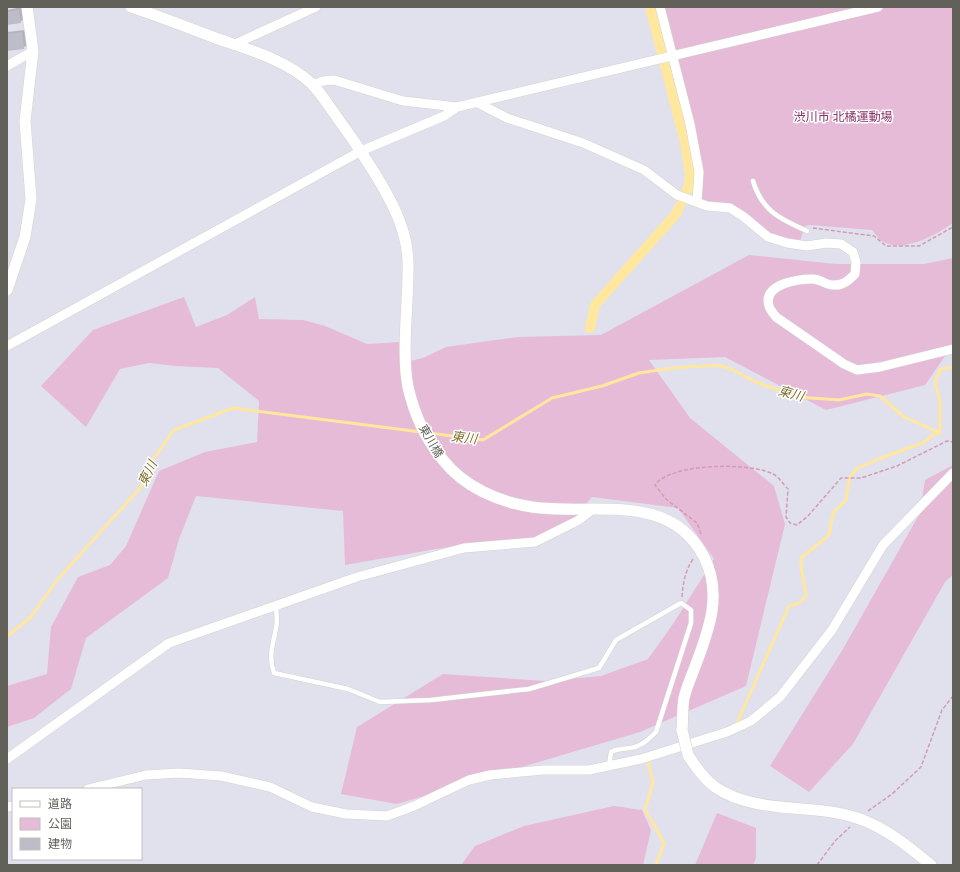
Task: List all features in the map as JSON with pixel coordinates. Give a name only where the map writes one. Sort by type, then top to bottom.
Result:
[{"type":"street","points":[[7,290],[25,237],[31,200],[25,121],[33,51],[27,7]]},
{"type":"street","name":"東川橋","points":[[131,7],[235,44],[284,65],[300,74],[313,85],[361,151],[388,195],[400,220],[406,242],[408,259],[406,353],[408,386],[417,415],[434,448],[444,462],[484,493],[514,504],[534,508],[626,510],[658,516],[673,523],[687,534],[700,550],[712,575],[713,609],[709,632],[684,697],[682,730],[688,755],[699,772],[715,787],[729,794],[758,803],[834,812],[858,818],[904,844],[931,865]]},
{"type":"street","points":[[235,44],[316,7]]},
{"type":"street","points":[[660,7],[671,56],[690,124],[699,172],[695,202]]},
{"type":"street","points":[[7,346],[361,151],[444,116],[457,107],[878,7]]},
{"type":"street","points":[[7,66],[33,51]]},
{"type":"street","points":[[313,85],[323,81],[334,80],[403,101],[457,107]]},
{"type":"street","points":[[476,102],[507,118],[582,143],[644,170],[677,195],[707,206],[730,208],[744,217],[768,238],[807,246],[826,243],[841,244],[853,252],[856,262],[854,274],[845,283],[834,286],[814,279],[792,280],[777,287],[769,296],[769,306],[776,317],[844,364],[857,370],[880,367],[953,350]]},
{"type":"street","points":[[92,788],[146,775],[179,773],[221,776],[270,787],[312,807],[346,814],[387,816],[414,806],[469,780],[490,775],[543,770],[589,770],[641,760],[727,732],[751,721],[780,697],[832,630],[883,545],[953,473]]},
{"type":"street","points":[[7,759],[169,643],[356,577],[464,548],[535,542],[579,520],[592,509]]},
{"type":"lane","points":[[753,182],[764,206],[782,220],[807,231]]},
{"type":"lane","points":[[276,606],[277,626],[270,652],[274,673],[348,689],[380,702],[431,700],[529,689],[599,668],[616,640],[681,603],[691,610],[691,623],[656,732],[647,742],[636,747],[611,752],[609,766]]},
{"type":"path","points":[[807,231],[812,228],[874,236],[886,246],[919,246],[953,228]]},
{"type":"path","points":[[681,603],[683,581],[687,568],[700,550],[701,532],[697,523],[667,500],[655,486],[660,479],[692,469],[716,466],[754,469],[774,474],[788,489],[786,517],[790,522],[797,524],[808,516],[841,478],[861,478],[897,466],[947,441],[953,442]]},
{"type":"path","points":[[818,865],[835,841],[858,818],[892,794],[921,767],[942,710],[953,696]]},
{"type":"green space","name":"渋川市 北橘運動場","points":[[663,7],[953,7],[953,223],[928,238],[908,244],[888,244],[880,240],[872,230],[810,225],[805,226],[800,241],[779,238],[767,234],[749,217],[704,201],[700,197]]},
{"type":"green space","points":[[749,255],[836,264],[924,264],[953,258],[953,351],[948,352],[925,385],[826,410],[725,357],[649,360],[690,418],[774,486],[785,524],[746,686],[640,732],[397,804],[341,794],[357,727],[443,674],[545,681],[601,676],[648,659],[673,624],[714,559],[678,508],[592,497],[571,522],[535,540],[465,544],[345,565],[343,511],[196,496],[179,539],[168,578],[86,638],[71,689],[34,718],[7,727],[7,686],[47,674],[51,627],[78,577],[110,565],[126,546],[159,471],[205,452],[257,442],[259,401],[218,368],[149,363],[120,369],[86,427],[41,386],[93,330],[184,297],[196,327],[227,315],[255,297],[259,319],[303,320],[325,326],[367,344],[400,342],[402,388],[413,386],[411,361],[423,358],[446,347],[518,337],[601,335]]},
{"type":"green space","points":[[953,465],[953,575],[945,582],[853,744],[809,792],[770,766],[843,649],[920,513],[925,480]]},
{"type":"green space","points":[[614,806],[642,810],[651,830],[643,865],[461,865],[475,846],[524,826]]},
{"type":"green space","points":[[717,813],[756,828],[756,858],[753,865],[695,865]]},
{"type":"building","points":[[19,10],[21,23],[7,25],[7,12]]},
{"type":"building","points":[[22,32],[24,49],[7,51],[7,34]]},
{"type":"waterway","points":[[590,328],[595,305],[676,214],[688,188],[690,175],[686,147],[650,7]]},
{"type":"waterway","name":"東川","points":[[429,433],[483,440],[552,398],[602,386],[639,373],[673,368],[718,365],[731,369],[756,382],[798,397],[839,400],[867,394],[880,396],[904,417],[940,433]]},
{"type":"waterway","name":"東川","points":[[940,433],[940,402],[935,381],[941,369],[953,367]]},
{"type":"waterway","name":"東川","points":[[7,636],[30,618],[57,580],[141,487],[149,465],[174,430],[233,408],[421,432]]},
{"type":"waterway","points":[[736,725],[789,606],[799,603],[806,596],[801,558],[829,535],[833,513],[846,500],[849,479],[856,469],[925,442],[932,435],[940,433]]},
{"type":"waterway","points":[[651,760],[648,761],[653,783],[645,809],[664,843],[656,865]]}]
